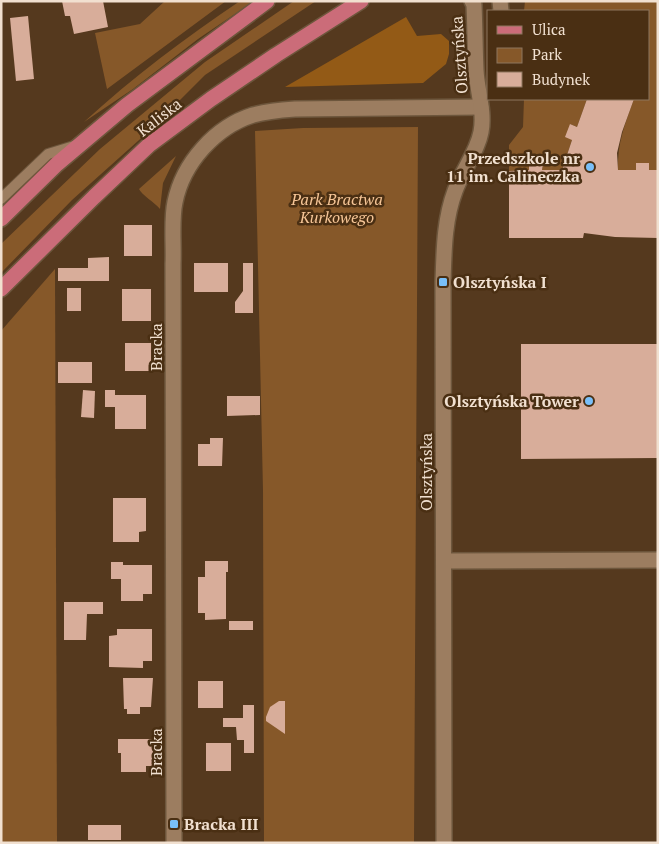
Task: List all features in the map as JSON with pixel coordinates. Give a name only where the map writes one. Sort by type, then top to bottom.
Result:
[{"type":"main road","name":"Kaliska","points":[[1,219],[57,164],[127,105],[267,1]]},
{"type":"main road","name":"Kaliska","points":[[1,289],[149,145],[212,98],[276,54],[361,1]]},
{"type":"street","name":"Olsztyńska","points":[[444,843],[444,247],[448,216],[455,192],[478,143],[482,130],[484,103],[476,70],[477,46],[474,5],[472,1]]},
{"type":"street","name":"Bracka","points":[[174,843],[173,264],[174,204],[182,180],[193,160],[210,140],[234,123],[253,115],[275,110],[484,103]]},
{"type":"street","points":[[444,561],[658,560]]},
{"type":"lane","points":[[1,199],[48,154],[80,145]]},
{"type":"green space","points":[[165,1],[226,1],[107,89],[95,33],[140,24]]},
{"type":"green space","points":[[240,1],[254,1],[198,39],[133,89],[84,122],[160,58]]},
{"type":"green space","points":[[294,1],[316,1],[205,75],[148,132],[72,200],[1,273],[1,244],[100,149],[205,62]]},
{"type":"green space","points":[[525,1],[658,1],[658,170],[649,170],[649,163],[637,163],[636,170],[618,170],[620,142],[634,100],[649,100],[649,10],[524,10]]},
{"type":"green space","points":[[524,100],[587,100],[577,127],[570,124],[572,140],[562,170],[542,170],[543,164],[529,163],[529,170],[509,171],[509,145],[523,127]]},
{"type":"green space","name":"Park Bractwa Kurkowego","points":[[418,127],[414,843],[264,843],[263,490],[255,131],[303,128]]},
{"type":"green space","points":[[176,156],[163,183],[160,209],[139,189]]},
{"type":"green space","points":[[55,269],[57,843],[1,843],[1,331]]},
{"type":"shaded area","points":[[406,17],[417,36],[441,34],[449,41],[449,54],[446,64],[423,83],[285,87]]},
{"type":"building","points":[[62,1],[103,1],[108,27],[74,34],[70,16],[65,16]]},
{"type":"building","points":[[28,16],[34,79],[16,81],[10,18]]},
{"type":"building","name":"Przedszkole nr 11 im. Calineczka","points":[[587,100],[634,100],[622,132],[617,153],[618,170],[636,170],[636,163],[649,163],[649,170],[658,170],[658,238],[615,237],[584,233],[583,238],[509,238],[509,171],[529,170],[529,163],[543,164],[542,170],[562,170],[572,140],[565,137],[570,124],[577,127]]},
{"type":"building","points":[[124,225],[152,225],[152,256],[124,256]]},
{"type":"building","points":[[109,257],[109,281],[58,281],[58,268],[88,268],[88,258]]},
{"type":"building","points":[[194,263],[228,263],[228,292],[194,292]]},
{"type":"building","points":[[243,263],[253,263],[253,313],[235,313],[235,302],[243,291]]},
{"type":"building","points":[[67,288],[81,288],[81,311],[67,311]]},
{"type":"building","points":[[122,289],[151,289],[151,321],[122,321]]},
{"type":"building","points":[[125,343],[151,343],[151,371],[125,371]]},
{"type":"building","name":"Olsztyńska Tower","points":[[521,344],[658,344],[658,458],[521,459]]},
{"type":"building","points":[[58,362],[92,362],[92,383],[58,383]]},
{"type":"building","points":[[83,390],[95,391],[94,418],[81,417]]},
{"type":"building","points":[[105,390],[115,390],[115,395],[146,395],[146,429],[115,429],[115,407],[105,407]]},
{"type":"building","points":[[227,396],[260,396],[260,415],[227,416]]},
{"type":"building","points":[[210,438],[223,438],[222,466],[198,466],[198,444],[210,444]]},
{"type":"building","points":[[113,498],[146,498],[146,531],[139,532],[139,542],[113,542]]},
{"type":"building","points":[[205,561],[228,561],[228,572],[226,572],[226,619],[205,620],[205,613],[198,613],[198,577],[205,577]]},
{"type":"building","points":[[111,562],[123,562],[123,565],[152,565],[152,594],[143,594],[143,601],[121,601],[121,579],[111,579]]},
{"type":"building","points":[[64,602],[103,602],[103,614],[87,614],[86,640],[64,640]]},
{"type":"building","points":[[229,621],[253,621],[253,630],[229,630]]},
{"type":"building","points":[[117,629],[152,629],[152,661],[143,661],[143,668],[109,667],[109,636],[117,635]]},
{"type":"building","points":[[123,678],[153,678],[151,707],[140,707],[140,714],[127,714],[127,709],[124,709]]},
{"type":"building","points":[[198,681],[223,681],[223,708],[198,708]]},
{"type":"building","points":[[279,701],[285,701],[285,734],[266,721],[270,707]]},
{"type":"building","points":[[243,705],[254,705],[254,753],[244,753],[244,740],[237,740],[236,727],[223,727],[223,718],[243,718]]},
{"type":"building","points":[[118,739],[153,739],[153,766],[146,766],[146,772],[121,772],[121,753],[118,753]]},
{"type":"building","points":[[206,743],[231,743],[231,771],[206,771]]},
{"type":"building","points":[[88,825],[121,825],[121,840],[88,840]]},
{"type":"place","name":"Przedszkole nr 11 im. Calineczka","points":[[590,167]]},
{"type":"place","name":"Olsztyńska I","points":[[443,282]]},
{"type":"place","name":"Olsztyńska Tower","points":[[589,401]]},
{"type":"place","name":"Bracka III","points":[[174,824]]}]
